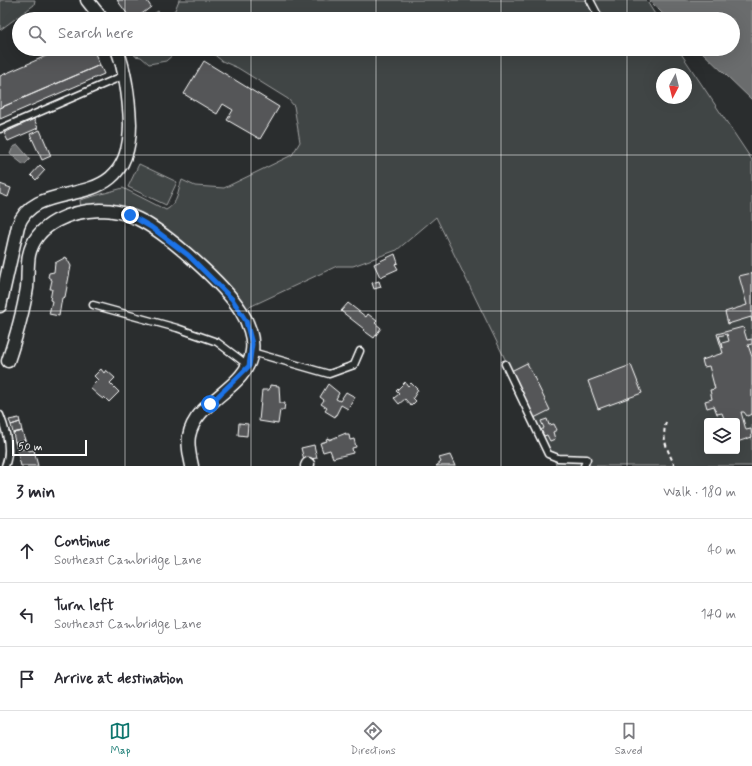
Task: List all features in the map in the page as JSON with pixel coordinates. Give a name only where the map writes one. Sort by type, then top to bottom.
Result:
[{"type":"street","points":[[88,0],[97,12]]},
{"type":"street","points":[[0,306],[1,292],[20,218],[27,209],[38,202],[82,192],[101,184],[117,170],[125,160],[130,143],[130,118],[125,75],[119,56]]},
{"type":"street","points":[[8,361],[22,317],[27,287],[29,256],[36,239],[45,228],[58,220],[81,212],[99,210],[120,212],[140,220],[188,255],[232,299],[242,312],[250,333],[252,352],[249,366],[203,411],[191,428],[188,437],[188,447],[192,466]]},
{"type":"lane","points":[[590,0],[596,12]]},
{"type":"lane","points":[[0,129],[125,75]]},
{"type":"lane","points":[[93,305],[177,328],[217,342],[249,366]]},
{"type":"lane","points":[[252,352],[329,374],[354,365],[360,351]]},
{"type":"lane","points":[[505,364],[548,454],[558,458],[587,460],[584,466]]},
{"type":"lane","points":[[0,415],[7,437],[8,450],[5,466]]},
{"type":"path","points":[[666,422],[663,432],[666,448],[675,466]]},
{"type":"shaded area","points":[[0,0],[35,0],[34,5],[24,12],[12,12],[12,21],[0,30]]},
{"type":"shaded area","points":[[179,0],[646,0],[654,12],[172,12],[175,10]]},
{"type":"shaded area","points":[[649,0],[752,0],[752,100],[706,56],[740,56],[740,12],[661,12]]},
{"type":"shaded area","points":[[135,56],[172,56],[166,61],[149,64],[141,57]]},
{"type":"shaded area","points":[[216,56],[683,56],[691,68],[656,68],[656,104],[692,104],[692,70],[752,160],[752,466],[557,466],[436,217],[397,250],[353,266],[337,266],[245,309],[138,216],[81,209],[80,200],[123,188],[166,210],[175,201],[182,180],[195,186],[224,188],[292,155],[300,142],[294,106],[288,99],[238,68],[222,61]]},
{"type":"shaded area","points":[[18,145],[30,159],[24,165],[10,154],[13,147]]},
{"type":"shaded area","points":[[139,164],[177,182],[166,205],[128,187]]},
{"type":"building","points":[[117,0],[149,0],[147,1],[151,7],[144,12],[126,12]]},
{"type":"building","points":[[46,56],[96,56],[100,65],[0,108],[0,76]]},
{"type":"building","points":[[204,61],[279,107],[260,139],[227,120],[233,110],[223,104],[217,114],[184,94]]},
{"type":"building","points":[[100,65],[104,74],[0,119],[0,108]]},
{"type":"building","points":[[34,119],[38,128],[8,141],[4,133]]},
{"type":"building","points":[[40,130],[51,156],[42,160],[30,134]]},
{"type":"building","points":[[40,165],[45,170],[36,180],[31,175]]},
{"type":"building","points":[[0,184],[11,188],[8,197],[0,194]]},
{"type":"building","points":[[395,254],[398,263],[395,264],[398,269],[380,277],[374,264]]},
{"type":"building","points":[[66,257],[71,266],[65,297],[62,298],[59,316],[49,314],[52,301],[50,300],[52,289],[50,289],[52,280],[48,277],[49,273],[54,272],[55,263]]},
{"type":"building","points":[[752,273],[752,322],[751,317],[728,324],[725,312],[747,305],[739,276]]},
{"type":"building","points":[[379,281],[381,287],[374,289],[372,283]]},
{"type":"building","points":[[348,303],[366,317],[368,314],[377,321],[375,323],[381,328],[374,338],[341,311]]},
{"type":"building","points":[[743,327],[747,340],[752,339],[752,344],[748,345],[752,357],[752,414],[747,416],[744,412],[741,412],[746,430],[751,429],[752,437],[740,441],[740,418],[724,418],[722,413],[717,414],[714,406],[707,408],[705,401],[712,399],[710,390],[715,389],[709,366],[704,367],[702,360],[723,353],[717,334]],"holes":[[[727,334],[729,341],[722,343],[723,348],[719,336]]]},
{"type":"building","points":[[527,363],[550,410],[534,418],[511,371]]},
{"type":"building","points":[[631,365],[642,393],[598,409],[588,381]]},
{"type":"building","points":[[101,369],[104,373],[106,370],[115,378],[110,383],[119,392],[109,402],[90,388],[98,380],[94,376]]},
{"type":"building","points":[[405,382],[408,386],[411,383],[418,390],[413,398],[416,401],[411,406],[405,399],[399,404],[394,398],[399,394],[396,391]]},
{"type":"building","points":[[328,384],[339,393],[336,399],[340,401],[346,392],[355,397],[348,409],[341,405],[335,417],[325,411],[327,408],[321,404],[324,400],[320,397]]},
{"type":"building","points":[[270,385],[279,386],[280,403],[285,403],[284,410],[280,410],[278,424],[259,421],[262,390],[269,390]]},
{"type":"building","points":[[19,418],[20,422],[11,425],[9,420]]},
{"type":"building","points":[[547,419],[549,425],[554,424],[557,430],[553,432],[555,439],[550,441],[547,435],[544,436],[541,430],[544,428],[541,421]]},
{"type":"building","points":[[20,422],[22,431],[13,433],[11,425]]},
{"type":"building","points":[[239,423],[248,424],[247,436],[238,435]]},
{"type":"building","points":[[22,431],[25,440],[15,442],[13,433]]},
{"type":"building","points":[[346,433],[346,435],[349,435],[350,440],[354,439],[356,447],[352,448],[353,453],[333,458],[330,450],[323,452],[320,443],[327,441],[326,439],[329,438],[329,440]]},
{"type":"building","points":[[25,440],[27,448],[17,450],[15,442]]},
{"type":"building","points":[[314,445],[317,458],[304,460],[301,448]]},
{"type":"building","points":[[27,448],[28,451],[34,450],[38,466],[21,466],[17,450]]},
{"type":"building","points":[[450,455],[455,466],[436,466],[441,462],[439,458]]},
{"type":"route","points":[[130,215],[151,227],[188,255],[232,299],[242,312],[246,321],[252,344],[249,366],[244,373],[210,404]]}]
